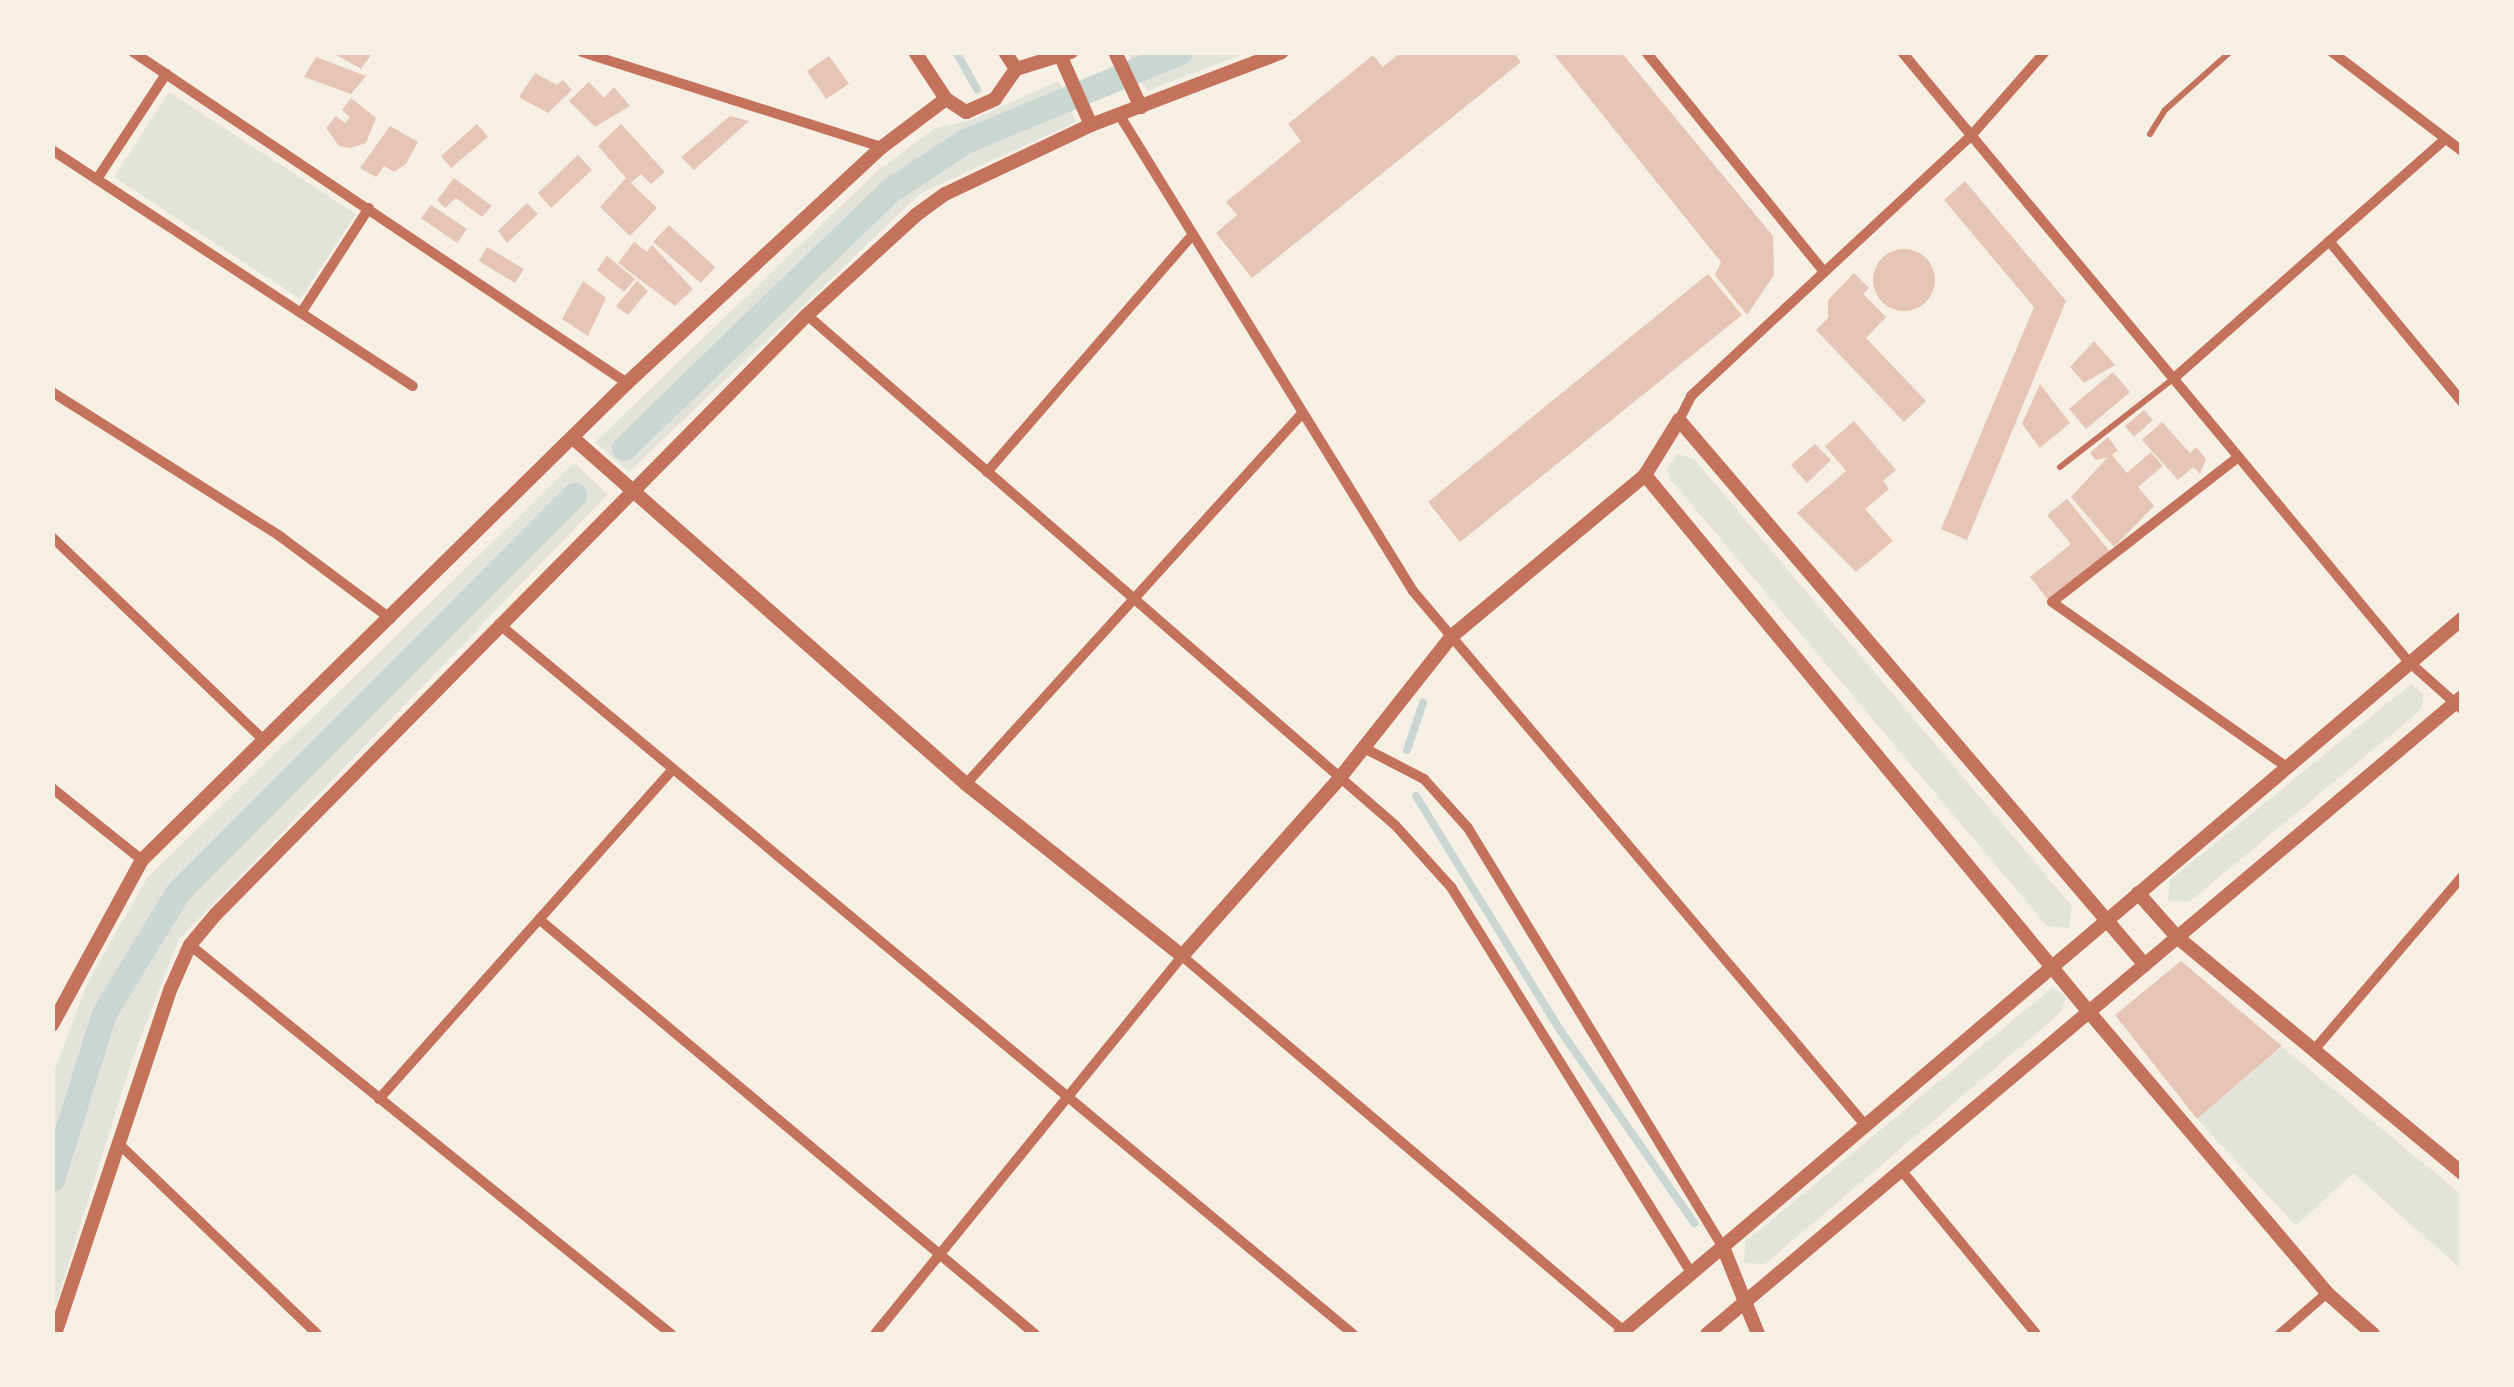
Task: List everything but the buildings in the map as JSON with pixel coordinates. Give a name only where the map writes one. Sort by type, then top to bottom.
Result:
[{"type":"street","points":[[133,52],[628,383]]},
{"type":"street","points":[[582,52],[882,147]]},
{"type":"street","points":[[916,52],[946,100],[966,112],[996,99],[1016,69],[1066,54],[1073,84],[1091,126]]},
{"type":"street","points":[[1005,52],[1016,69]]},
{"type":"street","points":[[54,1334],[190,945],[499,624],[807,315],[944,194],[1091,126],[1282,52]]},
{"type":"street","points":[[1646,52],[1824,272]]},
{"type":"street","points":[[1707,1334],[2460,703],[2410,662],[1902,52]]},
{"type":"street","points":[[875,1334],[1063,1097],[1339,779],[1452,636],[1645,475],[1691,396],[1970,137],[2045,52]]},
{"type":"street","points":[[2332,52],[2462,151]]},
{"type":"street","points":[[1118,58],[1141,107]]},
{"type":"street","points":[[97,179],[166,74]]},
{"type":"street","points":[[52,1025],[142,860],[392,619],[628,383],[882,147],[946,100]]},
{"type":"street","points":[[1120,116],[1414,592],[1866,1126]]},
{"type":"street","points":[[2172,379],[2445,138]]},
{"type":"street","points":[[52,150],[413,386]]},
{"type":"street","points":[[302,313],[369,208]]},
{"type":"street","points":[[988,472],[1192,235]]},
{"type":"street","points":[[2329,241],[2462,402]]},
{"type":"street","points":[[807,315],[1395,826],[1450,887],[1692,1274]]},
{"type":"street","points":[[52,392],[281,536],[392,619]]},
{"type":"street","points":[[966,784],[1302,414]]},
{"type":"street","points":[[1678,420],[2145,965]]},
{"type":"street","points":[[573,438],[966,784],[1182,956],[1624,1333],[2462,619]]},
{"type":"street","points":[[2237,458],[2052,602],[2288,767]]},
{"type":"street","points":[[1645,475],[2327,1293],[2373,1334]]},
{"type":"street","points":[[52,537],[266,741]]},
{"type":"street","points":[[499,624],[1063,1097],[1354,1334]]},
{"type":"street","points":[[1364,748],[1424,779],[1468,828],[1723,1247],[1748,1298],[1758,1334]]},
{"type":"street","points":[[379,1098],[673,770]]},
{"type":"street","points":[[52,788],[142,860]]},
{"type":"street","points":[[2314,1050],[2462,876]]},
{"type":"street","points":[[2452,889],[2462,897]]},
{"type":"street","points":[[2138,892],[2177,937],[2462,1172]]},
{"type":"street","points":[[540,920],[1035,1334]]},
{"type":"street","points":[[190,945],[671,1334]]},
{"type":"street","points":[[118,1143],[317,1334]]},
{"type":"street","points":[[1901,1170],[2036,1334]]},
{"type":"street","points":[[2280,1334],[2327,1293]]},
{"type":"lane","points":[[2150,134],[2165,110],[2230,52]]},
{"type":"lane","points":[[2060,467],[2172,379]]},
{"type":"shaded area","points":[[1128,53],[1246,53],[1147,91]]},
{"type":"shaded area","points":[[1059,81],[1076,122],[921,193],[629,472],[595,442],[874,174],[935,128],[971,120]]},
{"type":"shaded area","points":[[169,92],[356,214],[300,299],[114,177]]},
{"type":"shaded area","points":[[1678,454],[1694,459],[2072,906],[2069,928],[2047,926],[1670,479],[1667,468]]},
{"type":"shaded area","points":[[574,463],[608,494],[179,939],[132,1060],[53,1313],[53,1074],[88,982],[147,878]]},
{"type":"shaded area","points":[[2411,684],[2424,694],[2421,710],[2189,902],[2168,901],[2170,880]]},
{"type":"shaded area","points":[[2053,987],[2066,997],[2061,1012],[1765,1264],[1744,1263],[1745,1242]]},
{"type":"shaded area","points":[[2282,1047],[2461,1194],[2461,1269],[2353,1173],[2296,1226],[2197,1119]]},
{"type":"waterway","points":[[956,52],[977,89]]},
{"type":"waterway","points":[[624,448],[889,191],[965,141],[1180,52]]},
{"type":"waterway","points":[[52,1179],[104,1013],[178,892],[574,495]]},
{"type":"waterway","points":[[1407,750],[1423,703]]},
{"type":"waterway","points":[[1416,796],[1558,1027],[1694,1223]]}]
